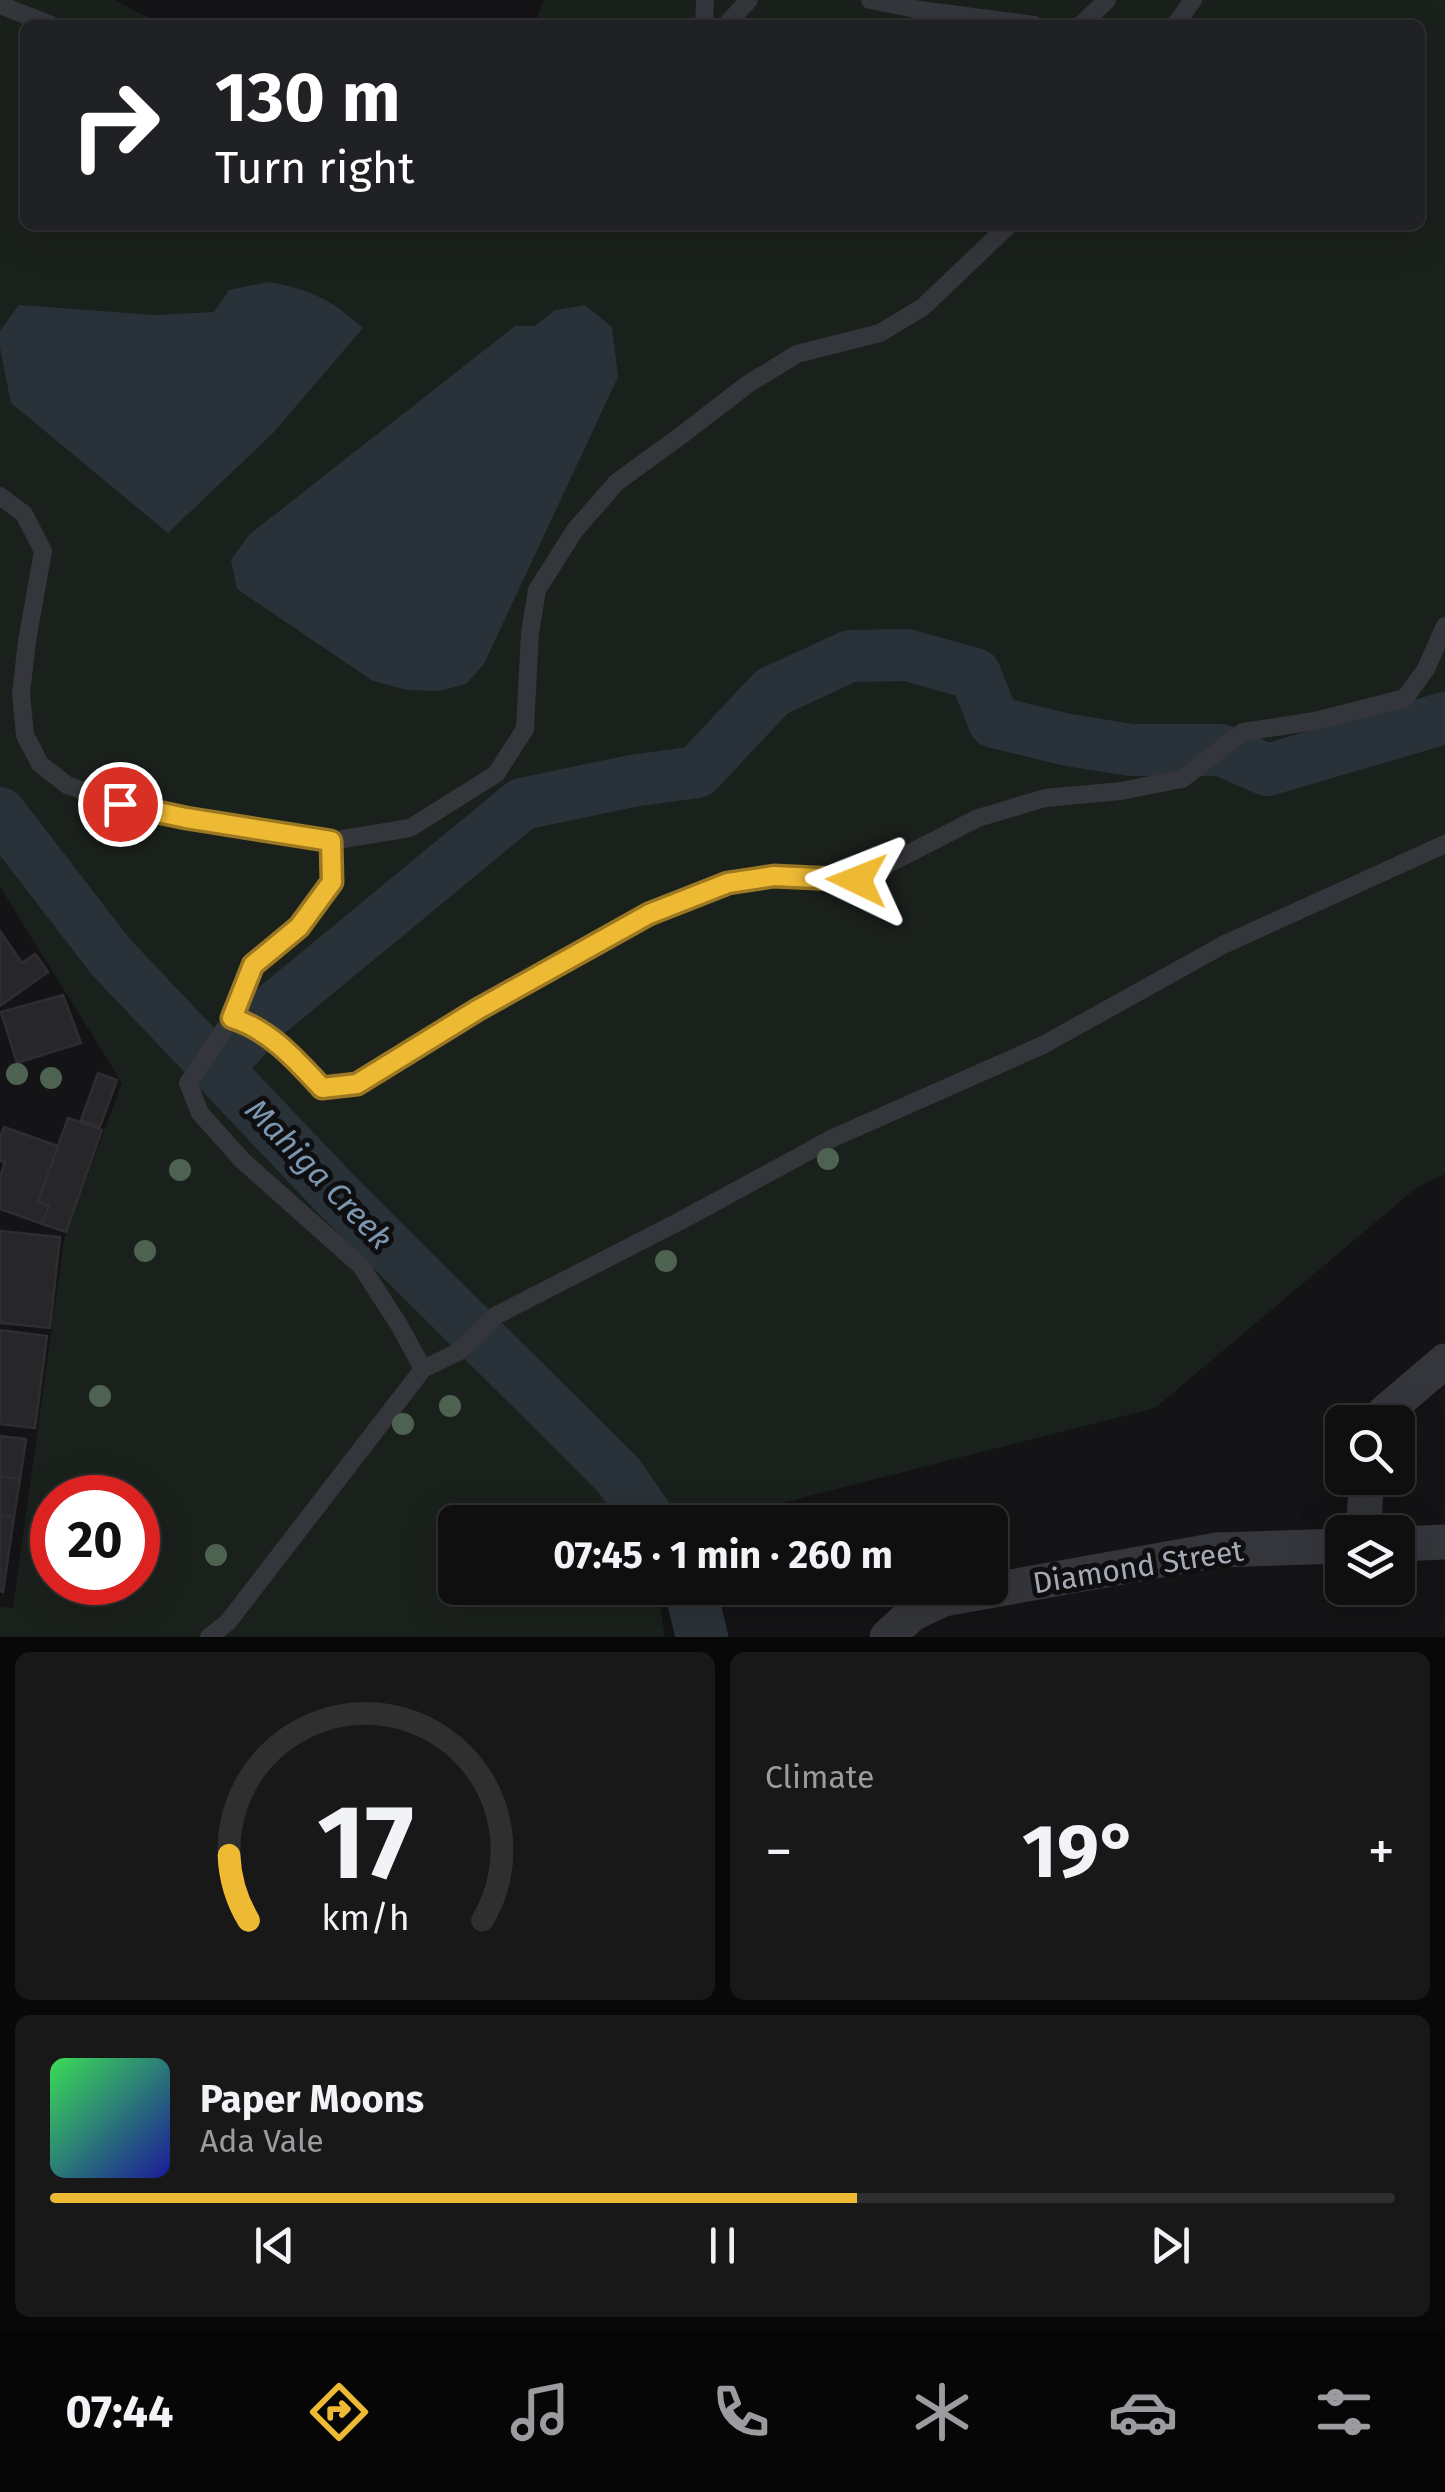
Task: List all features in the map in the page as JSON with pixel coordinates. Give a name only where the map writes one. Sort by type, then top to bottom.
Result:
[{"type":"street","points":[[1393,1405],[1445,1361]]},
{"type":"street","points":[[1415,1543],[1445,1542]]},
{"type":"street","name":"Diamond Street","points":[[886,1637],[912,1614],[944,1599],[1218,1550],[1325,1547]]},
{"type":"lane","points":[[731,20],[749,0]]},
{"type":"lane","points":[[870,0],[996,20]]},
{"type":"lane","points":[[1086,20],[1107,0]]},
{"type":"lane","points":[[0,4],[39,20]]},
{"type":"lane","points":[[0,496],[24,514],[43,551],[26,640],[21,694],[25,735],[40,764],[68,785],[120,804],[186,818],[331,841],[410,828],[496,774],[525,729],[536,590],[575,530],[617,482],[748,384],[797,354],[880,333],[923,307],[1004,230]]},
{"type":"lane","points":[[235,1018],[266,1034],[291,1054],[322,1088],[357,1084],[477,1010],[649,914],[728,883],[774,876],[857,880],[978,818],[1045,798],[1121,791],[1182,779],[1243,732],[1315,721],[1405,698],[1426,670],[1445,626]]},
{"type":"lane","points":[[331,841],[332,882],[299,927],[253,965],[235,1018],[188,1083],[200,1113],[242,1160],[361,1266],[423,1369]]},
{"type":"lane","points":[[209,1637],[228,1622],[423,1369],[460,1351],[495,1316],[834,1138],[1043,1045],[1224,946],[1445,844]]},
{"type":"shaded area","points":[[0,0],[115,0],[153,20],[20,20],[20,230],[1425,230],[1425,20],[537,20],[543,0],[1445,0],[1445,1174],[1416,1188],[1155,1408],[774,1505],[438,1505],[438,1605],[660,1605],[665,1637],[0,1637],[0,1607],[13,1608],[30,1485],[30,1605],[160,1605],[160,1475],[31,1475],[64,1239],[122,1083],[0,887]]},
{"type":"shaded area","points":[[269,282],[320,297],[363,328],[273,433],[168,533],[11,403],[0,331],[19,305],[155,315],[214,312],[229,290]]},
{"type":"shaded area","points":[[585,305],[612,327],[618,377],[484,664],[466,684],[439,691],[407,690],[373,681],[237,589],[231,560],[250,534],[515,326],[535,326],[555,310]]},
{"type":"building","points":[[0,931],[22,963],[35,954],[48,972],[0,1006]]},
{"type":"building","points":[[63,995],[81,1043],[17,1063],[1,1012]]},
{"type":"building","points":[[98,1073],[117,1080],[100,1127],[81,1120]]},
{"type":"building","points":[[68,1118],[102,1130],[66,1232],[42,1224],[49,1206],[38,1202]]},
{"type":"building","points":[[4,1127],[58,1146],[38,1202],[49,1206],[42,1224],[0,1209],[0,1177],[5,1162],[0,1161],[0,1139]]},
{"type":"building","points":[[0,1231],[60,1237],[50,1328],[0,1323]]},
{"type":"building","points":[[0,1330],[47,1336],[35,1428],[0,1424]]},
{"type":"building","points":[[0,1436],[26,1439],[20,1479],[0,1476]]},
{"type":"building","points":[[0,1476],[20,1479],[14,1517],[0,1515]]},
{"type":"building","points":[[0,1515],[14,1517],[3,1592],[0,1591]]},
{"type":"waterway","points":[[217,1068],[266,1015],[522,804],[697,772],[772,692],[850,656],[907,655],[975,674],[994,722],[1131,750],[1221,750],[1267,770],[1445,718]]},
{"type":"waterway","name":"Mahiga Creek","points":[[0,813],[111,957],[332,1190],[619,1476],[639,1505]]},
{"type":"waterway","name":"Mahiga Creek","points":[[694,1605],[702,1637]]},
{"type":"route","points":[[120,804],[331,841],[332,882],[299,927],[253,965],[232,1018],[266,1034],[322,1088],[357,1084],[477,1010],[649,914],[728,883],[774,876],[857,880]]}]
